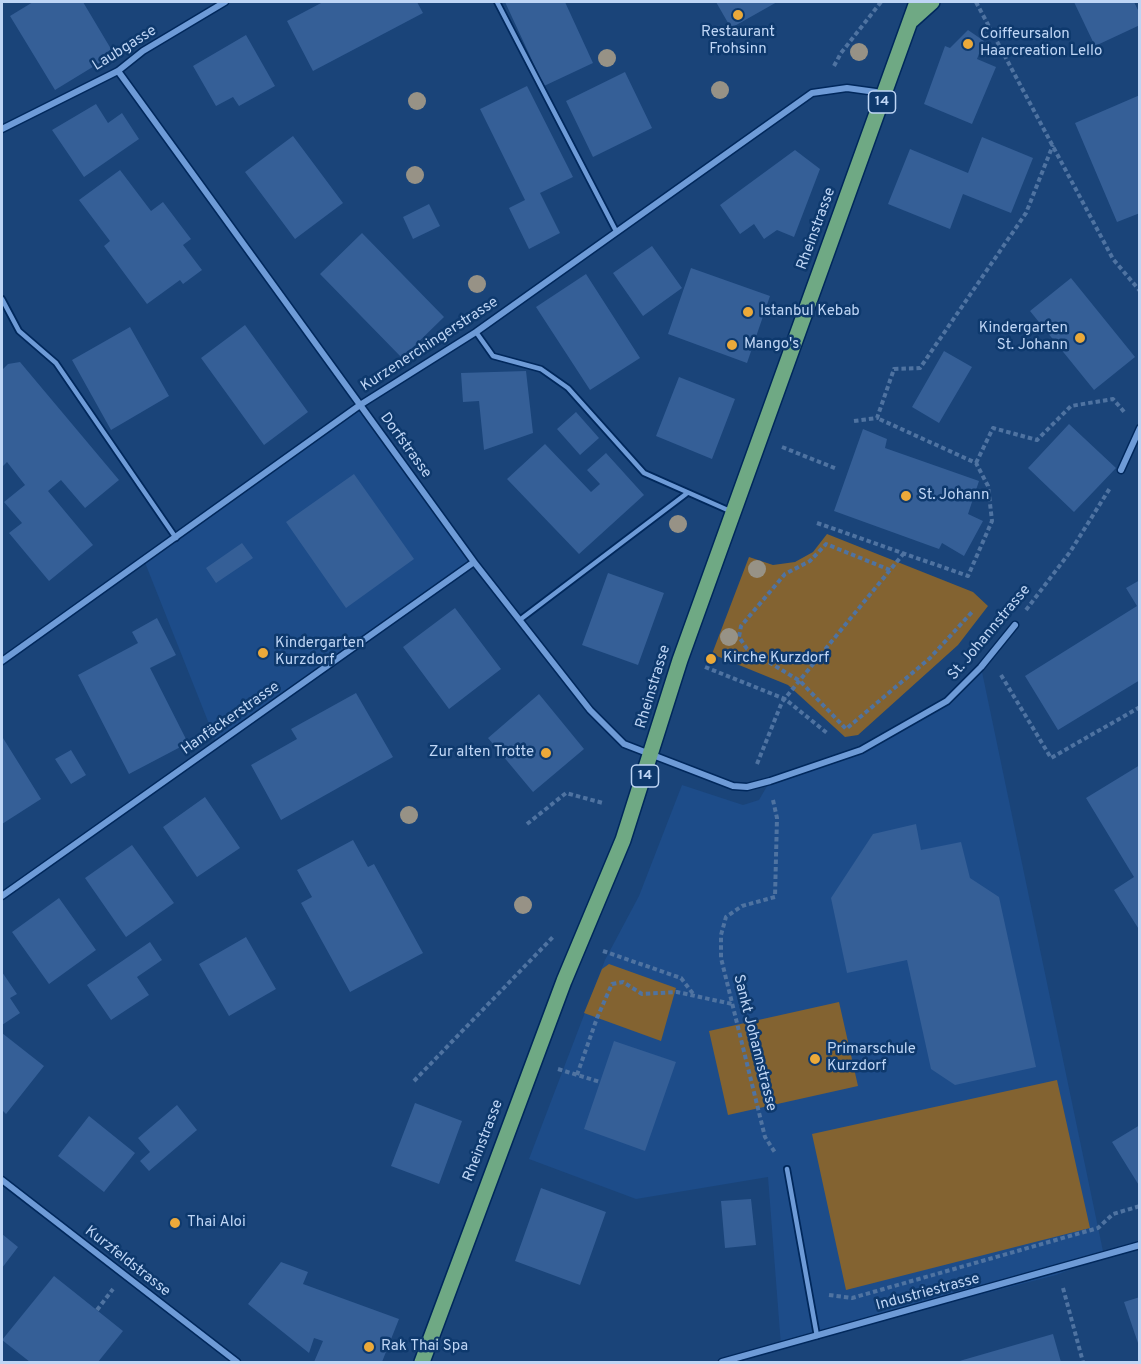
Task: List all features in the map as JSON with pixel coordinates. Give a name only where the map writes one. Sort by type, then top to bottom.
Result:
[{"type":"main road","name":"Rheinstrasse","points":[[422,1362],[564,981],[623,840],[652,756],[680,660],[917,2]]},
{"type":"main road","name":"Rheinstrasse","points":[[912,20],[932,2]]},
{"type":"street","name":"Laubgasse","points":[[2,129],[118,71],[143,51],[225,2]]},
{"type":"street","name":"Dorfstrasse","points":[[118,71],[474,562],[521,619],[590,710],[624,744],[652,756]]},
{"type":"street","name":"Kurzenerchingerstrasse","points":[[2,661],[360,405],[476,332],[812,93],[847,88],[885,93]]},
{"type":"street","points":[[1120,470],[1139,428]]},
{"type":"street","name":"Hanfäckerstrasse","points":[[2,896],[474,562]]},
{"type":"street","name":"St. Johannstrasse","points":[[652,756],[733,786],[747,787],[861,750],[947,701],[990,657],[1015,625]]},
{"type":"street","name":"Kurzfeldstrasse","points":[[2,1180],[237,1362]]},
{"type":"street","name":"Industriestrasse","points":[[722,1362],[1058,1270],[1140,1245]]},
{"type":"lane","points":[[497,2],[616,231]]},
{"type":"lane","points":[[2,299],[19,331],[56,363],[176,538]]},
{"type":"lane","points":[[476,332],[493,356],[541,369],[568,388],[644,473],[686,494],[733,512]]},
{"type":"lane","points":[[521,619],[686,494]]},
{"type":"lane","points":[[787,1169],[817,1336]]},
{"type":"path","points":[[834,66],[841,53],[881,2]]},
{"type":"path","points":[[976,2],[1113,259],[1140,291]]},
{"type":"path","points":[[877,418],[894,369],[920,368],[1026,213],[1053,145]]},
{"type":"path","points":[[976,463],[993,428],[1036,440],[1071,406],[1113,399],[1139,428]]},
{"type":"path","points":[[817,523],[968,576],[992,521],[988,486],[976,463],[877,418],[854,421]]},
{"type":"path","points":[[790,450],[837,469]]},
{"type":"path","name":"St. Johannstrasse","points":[[1015,625],[1070,552],[1120,470]]},
{"type":"path","points":[[890,570],[826,544],[810,561],[785,574],[741,626],[739,636],[747,649],[800,681],[846,729],[930,658],[973,611]]},
{"type":"path","points":[[747,787],[785,699],[904,554]]},
{"type":"path","points":[[990,657],[1052,758],[1140,707]]},
{"type":"path","points":[[703,667],[785,699],[827,733]]},
{"type":"path","name":"Sankt Johannstrasse","points":[[770,781],[777,818],[775,897],[742,906],[726,916],[721,935],[721,958],[765,1137],[787,1169]]},
{"type":"path","points":[[526,824],[566,793],[603,803]]},
{"type":"path","points":[[414,1081],[554,936]]},
{"type":"path","points":[[602,951],[681,978],[695,996]]},
{"type":"path","points":[[577,1075],[612,984],[623,982],[642,994],[670,992],[732,1004]]},
{"type":"path","points":[[554,1067],[600,1082]]},
{"type":"path","points":[[807,1285],[832,1296],[852,1298],[1098,1228],[1113,1214],[1140,1206]]},
{"type":"path","points":[[1058,1270],[1083,1362]]},
{"type":"shaded area","name":"Kindergarten Kurzdorf","points":[[360,405],[474,562],[217,744],[144,560]]},
{"type":"shaded area","points":[[827,534],[973,592],[988,606],[958,645],[858,735],[845,737],[788,685],[712,654],[749,557],[773,565],[795,562],[813,552]]},
{"type":"shaded area","name":"Primarschule Kurzdorf","points":[[981,667],[1104,1256],[1056,1275],[781,1346],[768,1177],[636,1199],[529,1159],[605,960],[639,896],[682,785],[743,805],[759,800],[770,781],[861,750],[947,701]]},
{"type":"shaded area","points":[[609,964],[676,988],[661,1041],[584,1013],[602,969]]},
{"type":"shaded area","points":[[839,1002],[858,1086],[728,1115],[709,1031]]},
{"type":"shaded area","points":[[1057,1080],[1090,1228],[846,1290],[812,1134]]},
{"type":"building","points":[[33,2],[83,2],[114,54],[55,90],[10,16]]},
{"type":"building","points":[[323,2],[417,2],[423,13],[313,71],[287,21]]},
{"type":"building","points":[[505,2],[565,2],[593,63],[544,86]]},
{"type":"building","name":"Restaurant Frohsinn","points":[[716,2],[777,2],[731,28]]},
{"type":"building","points":[[1074,2],[1134,2],[1140,14],[1140,25],[1095,46]]},
{"type":"building","points":[[968,30],[984,41],[977,59],[996,67],[972,124],[924,104],[945,46],[950,48]]},
{"type":"building","points":[[246,35],[275,86],[239,106],[233,97],[216,106],[193,66]]},
{"type":"building","points":[[625,72],[652,128],[593,157],[566,101]]},
{"type":"building","points":[[527,86],[573,177],[540,193],[560,233],[529,249],[509,208],[525,200],[480,109]]},
{"type":"building","points":[[1140,95],[1140,213],[1117,222],[1075,123]]},
{"type":"building","points":[[96,104],[108,123],[122,113],[139,139],[84,177],[52,130]]},
{"type":"building","points":[[293,136],[343,203],[295,239],[245,172]]},
{"type":"building","points":[[982,137],[1033,158],[1011,213],[963,194],[950,229],[888,204],[910,149],[968,173]]},
{"type":"building","points":[[795,150],[820,169],[794,237],[777,230],[764,239],[754,224],[740,234],[720,205]]},
{"type":"building","points":[[120,170],[151,211],[163,202],[191,239],[183,245],[202,270],[183,284],[180,280],[147,304],[104,246],[110,241],[79,200]]},
{"type":"building","points":[[429,204],[440,226],[413,239],[403,217]]},
{"type":"building","points":[[362,233],[444,317],[402,358],[320,274]]},
{"type":"building","points":[[652,246],[682,288],[643,316],[613,273]]},
{"type":"building","points":[[691,268],[770,296],[747,363],[668,334]]},
{"type":"building","points":[[586,274],[640,358],[590,390],[536,307]]},
{"type":"building","points":[[1071,278],[1135,357],[1094,390],[1030,311]]},
{"type":"building","points":[[245,325],[308,412],[264,445],[201,358]]},
{"type":"building","points":[[130,327],[169,396],[111,430],[72,360]]},
{"type":"building","points":[[944,351],[972,367],[939,423],[912,407]]},
{"type":"building","points":[[20,362],[119,480],[85,508],[61,480],[48,491],[93,545],[49,581],[9,533],[22,523],[4,502],[25,485],[7,462],[2,467],[2,370],[8,364]]},
{"type":"building","points":[[526,371],[533,433],[484,450],[479,401],[463,402],[461,373]]},
{"type":"building","points":[[679,377],[735,399],[712,459],[656,436]]},
{"type":"building","points":[[576,412],[599,438],[580,455],[557,429]]},
{"type":"building","points":[[1069,424],[1116,468],[1074,512],[1028,468]]},
{"type":"building","name":"St. Johann","points":[[863,429],[887,439],[885,448],[979,481],[968,514],[983,521],[964,556],[942,543],[939,549],[834,511]]},
{"type":"building","points":[[545,444],[591,492],[600,484],[587,470],[606,453],[644,495],[579,554],[507,479]]},
{"type":"building","points":[[354,474],[414,559],[346,608],[286,522]]},
{"type":"building","points":[[242,543],[253,558],[216,583],[206,568]]},
{"type":"building","points":[[608,573],[664,593],[638,665],[582,645]]},
{"type":"building","points":[[1140,580],[1140,680],[1058,730],[1025,676],[1137,606],[1126,588]]},
{"type":"building","points":[[455,608],[501,669],[449,709],[403,647]]},
{"type":"building","points":[[157,618],[176,655],[150,668],[188,743],[129,774],[78,675],[138,643],[132,632]]},
{"type":"building","points":[[356,693],[393,757],[281,820],[251,765],[297,739],[291,729]]},
{"type":"building","points":[[539,694],[584,749],[533,792],[488,738]]},
{"type":"building","points":[[2,739],[41,799],[2,824]]},
{"type":"building","points":[[71,750],[86,775],[71,784],[55,759]]},
{"type":"building","points":[[1140,765],[1140,931],[1114,890],[1134,877],[1086,798]]},
{"type":"building","points":[[205,797],[240,848],[197,877],[163,827]]},
{"type":"building","points":[[916,824],[921,850],[961,842],[970,878],[999,897],[1036,1067],[955,1085],[931,1069],[907,960],[847,973],[831,898],[873,834]]},
{"type":"building","points":[[353,840],[368,867],[374,864],[423,953],[350,992],[301,903],[312,897],[297,870]]},
{"type":"building","points":[[132,845],[174,903],[126,937],[85,878]]},
{"type":"building","points":[[59,898],[96,950],[49,984],[12,932]]},
{"type":"building","points":[[246,937],[276,989],[229,1016],[199,964]]},
{"type":"building","points":[[150,942],[162,960],[137,977],[149,995],[111,1020],[87,985]]},
{"type":"building","points":[[2,972],[17,994],[10,998],[20,1013],[2,1025]]},
{"type":"building","points":[[2,1033],[44,1066],[6,1114],[2,1110]]},
{"type":"building","points":[[614,1041],[676,1062],[645,1151],[584,1129]]},
{"type":"building","points":[[415,1103],[462,1121],[439,1184],[391,1166]]},
{"type":"building","points":[[177,1105],[197,1130],[149,1171],[140,1161],[150,1152],[138,1138]]},
{"type":"building","points":[[89,1116],[135,1153],[104,1192],[58,1156]]},
{"type":"building","points":[[1140,1125],[1140,1187],[1112,1142]]},
{"type":"building","points":[[541,1188],[606,1212],[580,1285],[515,1261]]},
{"type":"building","points":[[751,1199],[756,1245],[725,1248],[721,1201]]},
{"type":"building","points":[[2,1234],[18,1247],[2,1268]]},
{"type":"building","points":[[281,1262],[308,1272],[303,1284],[399,1319],[382,1362],[314,1362],[323,1341],[314,1338],[309,1353],[248,1304]]},
{"type":"building","points":[[54,1276],[123,1331],[98,1362],[30,1362],[2,1340]]},
{"type":"building","points":[[1140,1297],[1140,1346],[1139,1346],[1124,1302]]},
{"type":"building","points":[[1053,1334],[1061,1362],[956,1362]]},
{"type":"place","name":"Restaurant Frohsinn","points":[[738,15]]},
{"type":"place","name":"Coiffeursalon Haarcreation Lello","points":[[968,44]]},
{"type":"place","name":"Istanbul Kebab","points":[[748,312]]},
{"type":"place","name":"Kindergarten St. Johann","points":[[1080,338]]},
{"type":"place","name":"Mango's","points":[[732,345]]},
{"type":"place","name":"St. Johann","points":[[906,496]]},
{"type":"place","name":"Kindergarten Kurzdorf","points":[[263,653]]},
{"type":"place","name":"Kirche Kurzdorf","points":[[711,659]]},
{"type":"place","name":"Zur alten Trotte","points":[[546,753]]},
{"type":"place","name":"Primarschule Kurzdorf","points":[[815,1059]]},
{"type":"place","name":"Thai Aloi","points":[[175,1223]]},
{"type":"place","name":"Rak Thai Spa","points":[[369,1347]]}]
